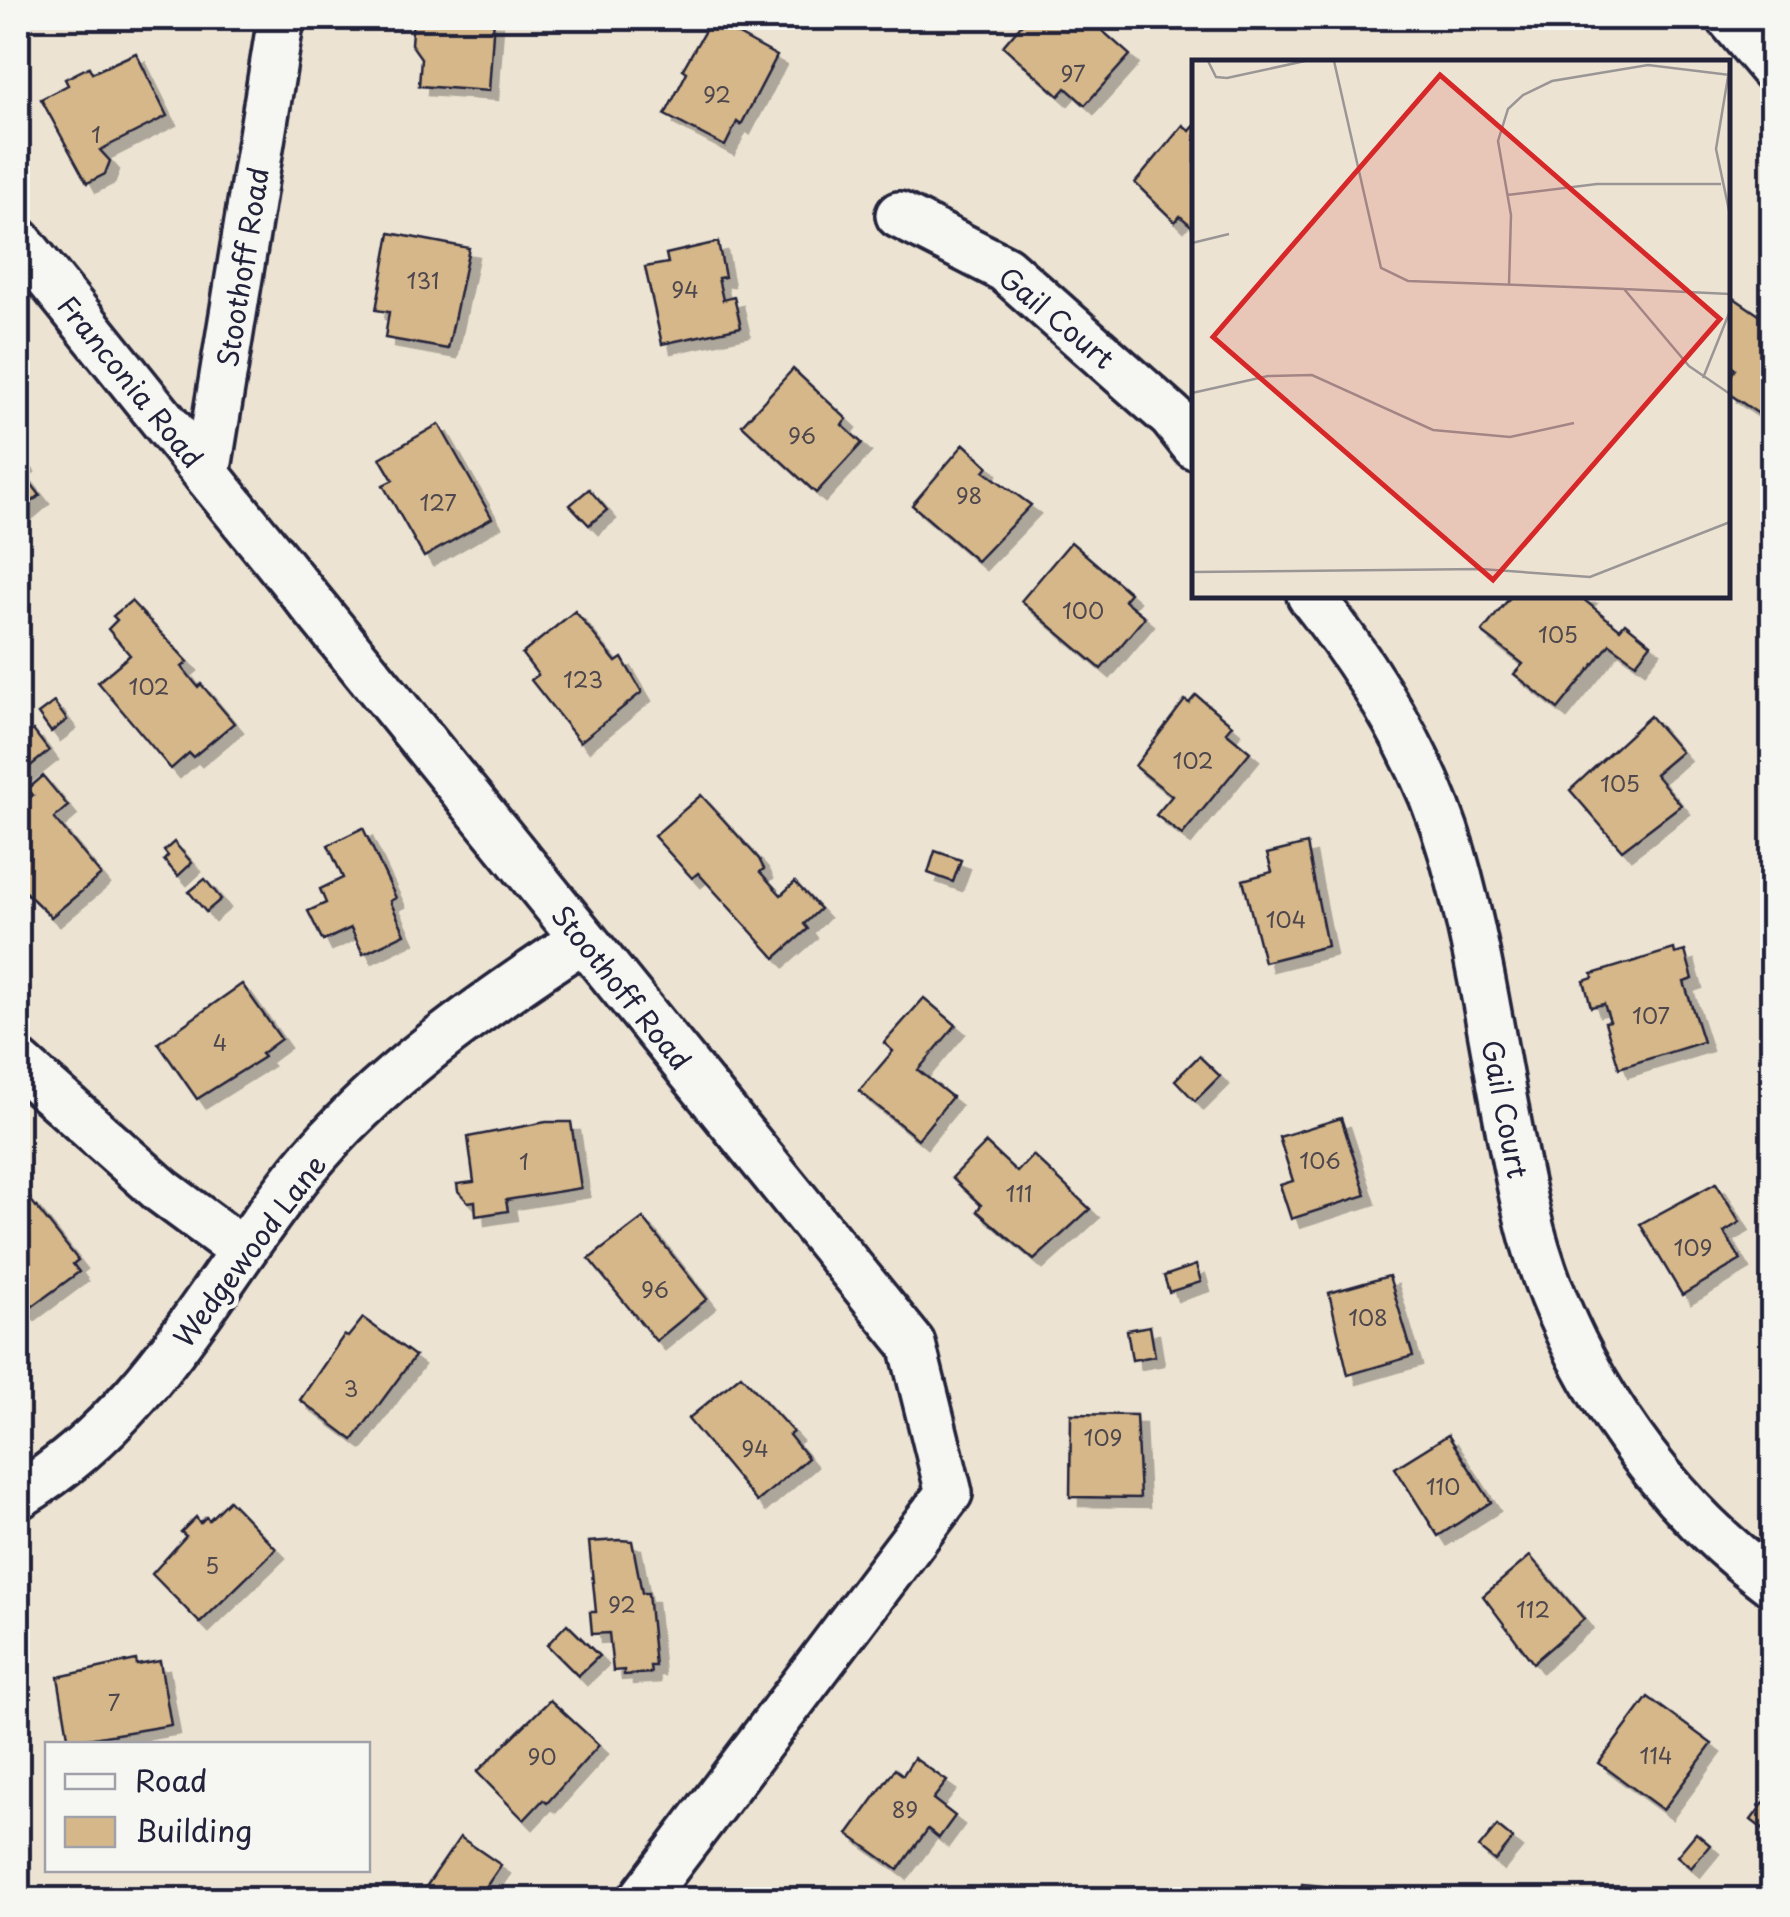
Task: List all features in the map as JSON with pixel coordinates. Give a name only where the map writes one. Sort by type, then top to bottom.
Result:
[{"type":"street","name":"Stoothoff Road","points":[[281,18],[207,475],[912,1344],[949,1493],[641,1900]]},
{"type":"street","points":[[1730,18],[1772,68]]},
{"type":"street","name":"Gail Court","points":[[899,215],[1005,269],[1172,417],[1192,442]]},
{"type":"street","name":"Franconia Road","points":[[18,240],[207,475]]},
{"type":"street","name":"Gail Court","points":[[1312,598],[1344,638],[1408,744],[1452,852],[1526,1214],[1566,1320],[1602,1398],[1679,1498],[1772,1583]]},
{"type":"street","name":"Wedgewood Lane","points":[[18,1496],[61,1470],[118,1420],[176,1350],[242,1250],[304,1168],[390,1084],[470,1014],[583,940]]},
{"type":"street","points":[[18,1063],[162,1191],[242,1250]]},
{"type":"building","points":[[413,18],[494,18],[489,91],[419,86],[421,58],[411,44]]},
{"type":"building","points":[[1027,18],[1088,18],[1130,55],[1085,105],[1066,88],[1059,96],[1003,46]]},
{"type":"building","points":[[711,20],[777,56],[741,125],[737,122],[725,146],[665,115],[687,72],[683,69]]},
{"type":"building","points":[[136,53],[167,116],[100,150],[110,161],[105,174],[87,183],[41,99],[68,85],[65,79],[89,67],[92,73]]},
{"type":"building","points":[[1183,125],[1192,129],[1192,226],[1180,216],[1175,222],[1135,183]]},
{"type":"building","points":[[390,233],[469,248],[448,349],[385,338],[389,312],[376,310]]},
{"type":"building","points":[[718,242],[725,277],[718,278],[723,300],[734,297],[741,327],[662,344],[645,267],[668,263],[666,254]]},
{"type":"building","points":[[1734,298],[1765,319],[1772,315],[1772,423],[1730,394],[1730,377],[1735,369],[1730,365],[1730,304]]},
{"type":"building","points":[[793,369],[847,419],[842,425],[862,443],[816,493],[742,425]]},
{"type":"building","points":[[439,424],[492,518],[424,557],[383,485],[393,480],[380,458]]},
{"type":"building","points":[[964,444],[988,466],[984,471],[1031,505],[977,561],[912,505]]},
{"type":"building","points":[[18,453],[25,463],[19,468],[40,495],[18,514]]},
{"type":"building","points":[[589,489],[607,510],[589,525],[570,505]]},
{"type":"building","points":[[1071,542],[1130,593],[1124,600],[1145,617],[1101,669],[1021,601]]},
{"type":"building","points":[[1510,598],[1584,598],[1620,629],[1625,623],[1651,644],[1636,663],[1610,644],[1558,709],[1514,674],[1523,664],[1482,632]]},
{"type":"building","points":[[131,601],[188,662],[182,667],[198,687],[201,684],[234,723],[193,757],[189,753],[171,769],[98,682],[130,655],[108,629],[117,620],[113,616]]},
{"type":"building","points":[[575,611],[616,662],[622,658],[642,692],[580,742],[531,680],[538,675],[522,654]]},
{"type":"building","points":[[1196,695],[1232,725],[1226,732],[1250,752],[1182,835],[1156,815],[1172,796],[1135,766],[1185,700],[1189,703]]},
{"type":"building","points":[[54,702],[67,720],[51,732],[38,714]]},
{"type":"building","points":[[1650,716],[1681,752],[1655,774],[1681,805],[1622,850],[1570,790]]},
{"type":"building","points":[[33,730],[49,751],[18,776],[18,741]]},
{"type":"building","points":[[43,776],[68,806],[54,818],[101,875],[51,917],[18,885],[18,807],[33,795],[28,789]]},
{"type":"building","points":[[701,795],[759,859],[764,869],[760,872],[781,895],[795,882],[820,909],[804,924],[808,929],[775,958],[698,873],[692,878],[654,836]]},
{"type":"building","points":[[363,828],[396,898],[390,901],[405,934],[363,954],[351,928],[323,941],[308,911],[326,903],[320,889],[343,878],[328,845]]},
{"type":"building","points":[[174,842],[192,863],[178,876],[164,860],[168,856],[164,851]]},
{"type":"building","points":[[1307,844],[1327,946],[1264,962],[1243,880],[1272,872],[1267,854]]},
{"type":"building","points":[[935,851],[961,860],[953,882],[928,873]]},
{"type":"building","points":[[205,879],[221,899],[206,912],[189,892]]},
{"type":"building","points":[[1674,949],[1675,954],[1685,951],[1693,979],[1684,982],[1703,1042],[1619,1068],[1605,1022],[1610,1021],[1604,1004],[1591,1007],[1584,981],[1593,978],[1592,974]]},
{"type":"building","points":[[242,984],[281,1039],[261,1054],[264,1057],[197,1099],[158,1043]]},
{"type":"building","points":[[924,998],[956,1025],[918,1070],[952,1097],[918,1139],[859,1091],[893,1051],[884,1043]]},
{"type":"building","points":[[1199,1056],[1220,1076],[1195,1101],[1175,1080]]},
{"type":"building","points":[[1341,1118],[1366,1195],[1291,1219],[1280,1185],[1293,1181],[1279,1137]]},
{"type":"building","points":[[546,1122],[571,1122],[581,1188],[506,1200],[508,1211],[476,1216],[475,1201],[468,1202],[457,1184],[474,1182],[468,1137]]},
{"type":"building","points":[[986,1143],[1017,1172],[1033,1155],[1090,1209],[1034,1260],[977,1211],[981,1205],[952,1178]]},
{"type":"building","points":[[1716,1183],[1740,1222],[1724,1232],[1741,1260],[1682,1295],[1640,1224]]},
{"type":"building","points":[[30,1199],[78,1260],[73,1264],[79,1272],[26,1311],[18,1302],[18,1209]]},
{"type":"building","points":[[643,1218],[707,1299],[656,1341],[589,1259]]},
{"type":"building","points":[[1196,1265],[1201,1282],[1169,1292],[1164,1276]]},
{"type":"building","points":[[1389,1276],[1413,1356],[1348,1375],[1329,1293]]},
{"type":"building","points":[[363,1318],[415,1356],[353,1440],[300,1400],[344,1335],[348,1337]]},
{"type":"building","points":[[1150,1326],[1155,1356],[1132,1360],[1127,1330]]},
{"type":"building","points":[[741,1375],[793,1432],[789,1435],[808,1458],[757,1502],[688,1419]]},
{"type":"building","points":[[1071,1414],[1136,1415],[1140,1498],[1070,1497]]},
{"type":"building","points":[[1448,1435],[1491,1502],[1438,1536],[1395,1468]]},
{"type":"building","points":[[229,1500],[276,1549],[200,1623],[152,1574],[186,1536],[181,1532],[196,1517],[200,1523],[206,1517],[209,1520]]},
{"type":"building","points":[[632,1541],[642,1593],[648,1593],[655,1666],[650,1666],[651,1673],[624,1675],[624,1670],[613,1671],[609,1633],[592,1634],[590,1612],[596,1612],[589,1542]]},
{"type":"building","points":[[1530,1556],[1584,1619],[1533,1663],[1483,1596]]},
{"type":"building","points":[[567,1624],[599,1656],[578,1676],[547,1645]]},
{"type":"building","points":[[136,1660],[137,1665],[160,1661],[171,1725],[69,1742],[58,1677]]},
{"type":"building","points":[[1648,1697],[1712,1744],[1663,1810],[1599,1763]]},
{"type":"building","points":[[550,1700],[599,1745],[547,1803],[543,1800],[524,1820],[477,1772]]},
{"type":"building","points":[[914,1758],[947,1781],[933,1799],[955,1816],[939,1838],[928,1829],[898,1870],[848,1834],[895,1769],[903,1775]]},
{"type":"building","points":[[1772,1792],[1772,1836],[1751,1820]]},
{"type":"building","points":[[1497,1826],[1513,1839],[1495,1861],[1479,1848]]},
{"type":"building","points":[[1696,1833],[1710,1845],[1691,1868],[1677,1856]]},
{"type":"building","points":[[460,1837],[501,1865],[477,1900],[417,1900]]},
{"type":"building","points":[[1302,1884],[1358,1889],[1357,1900],[1275,1900],[1276,1895],[1300,1897]]}]
